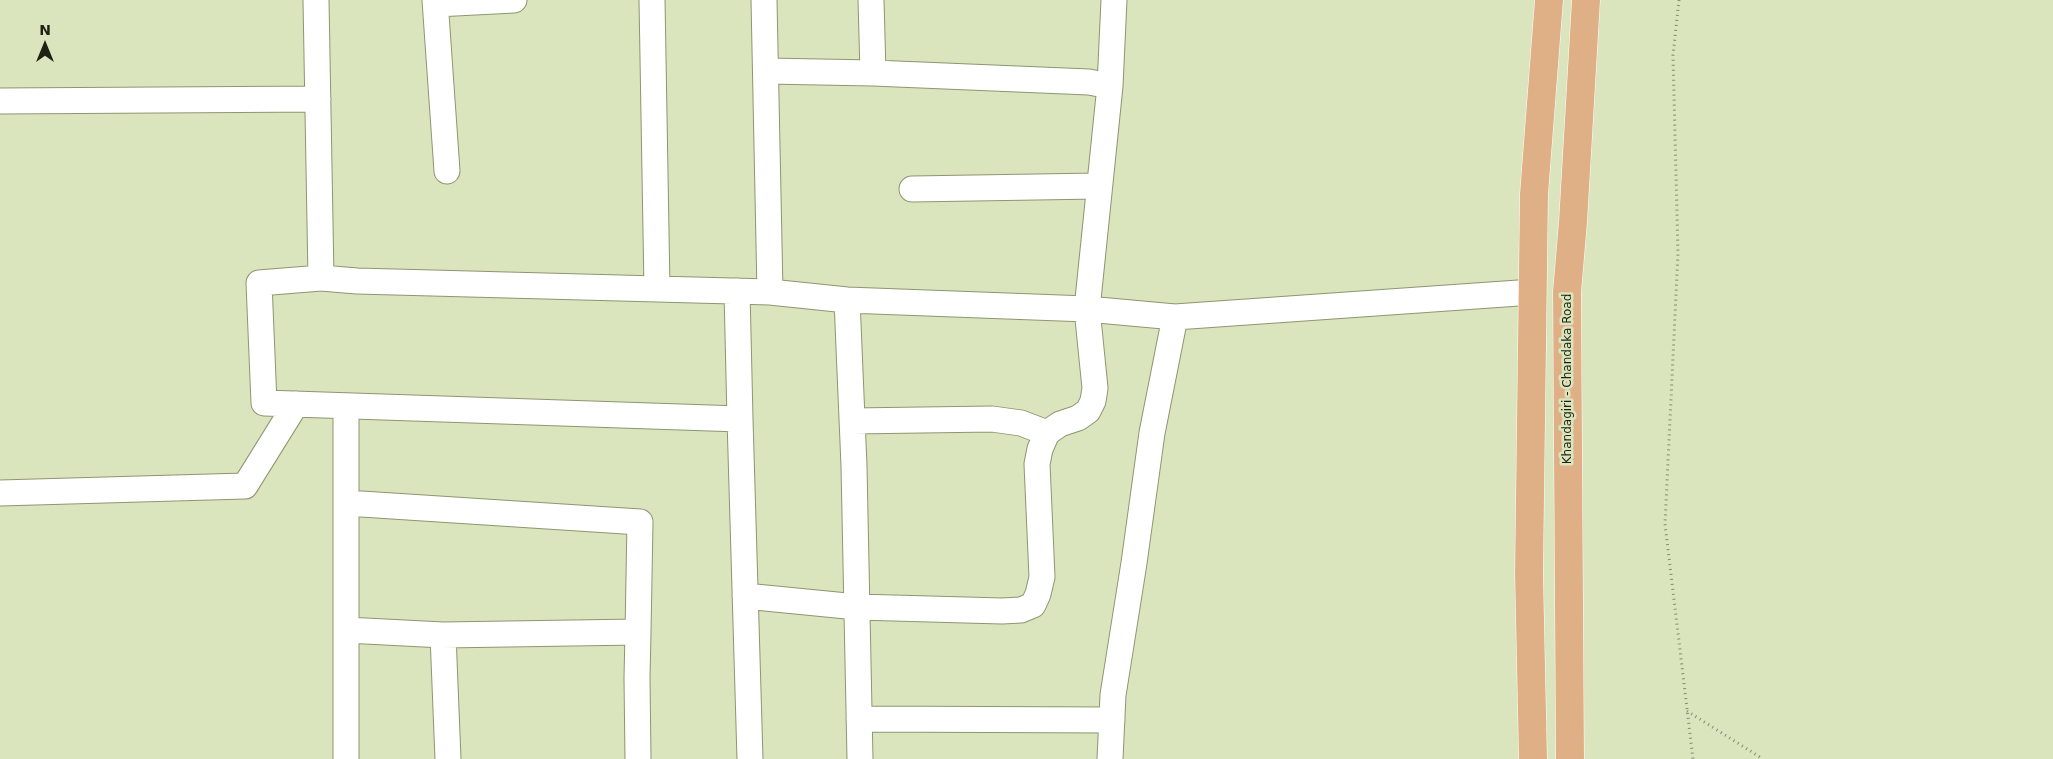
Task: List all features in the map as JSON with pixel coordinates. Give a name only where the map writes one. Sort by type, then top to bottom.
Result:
[{"type":"main road","points":[[1549,0],[1534,194],[1529,574],[1533,757],[1570,757]]},
{"type":"main road","name":"Khandagiri - Chandaka Road","points":[[1570,757],[1567,292],[1586,0]]},
{"type":"street","points":[[316,0],[321,278]]},
{"type":"street","points":[[447,171],[435,2],[514,0]]},
{"type":"street","points":[[652,0],[657,289]]},
{"type":"street","points":[[764,0],[767,71],[770,292]]},
{"type":"street","points":[[871,0],[873,72]]},
{"type":"street","points":[[745,596],[857,607],[1021,610],[1033,605],[1042,577],[1037,464],[1040,449],[1047,433],[1060,424],[1078,418],[1088,411],[1093,401],[1095,388],[1087,309],[1098,186],[1110,86],[1114,0]]},
{"type":"street","points":[[767,71],[873,72],[1089,82],[1110,86]]},
{"type":"street","points":[[0,101],[318,99]]},
{"type":"street","points":[[912,189],[1098,186]]},
{"type":"street","points":[[740,419],[264,403],[259,283],[321,278],[357,281],[770,292],[847,300],[1087,309],[1175,317],[1533,292]]},
{"type":"street","points":[[737,291],[750,759]]},
{"type":"street","points":[[847,300],[852,421],[860,759]]},
{"type":"street","points":[[1110,759],[1112,695],[1134,563],[1152,433],[1175,317]]},
{"type":"street","points":[[0,493],[245,486],[296,404]]},
{"type":"street","points":[[346,406],[346,759]]},
{"type":"street","points":[[852,421],[992,419],[1021,423],[1047,433]]},
{"type":"street","points":[[346,503],[640,522],[637,678],[638,759]]},
{"type":"street","points":[[346,630],[444,635],[638,632]]},
{"type":"street","points":[[444,635],[448,759]]},
{"type":"street","points":[[859,719],[1112,720]]},
{"type":"path","points":[[1679,0],[1673,55],[1678,252],[1666,524],[1693,759]]},
{"type":"path","points":[[1687,711],[1763,759]]}]
